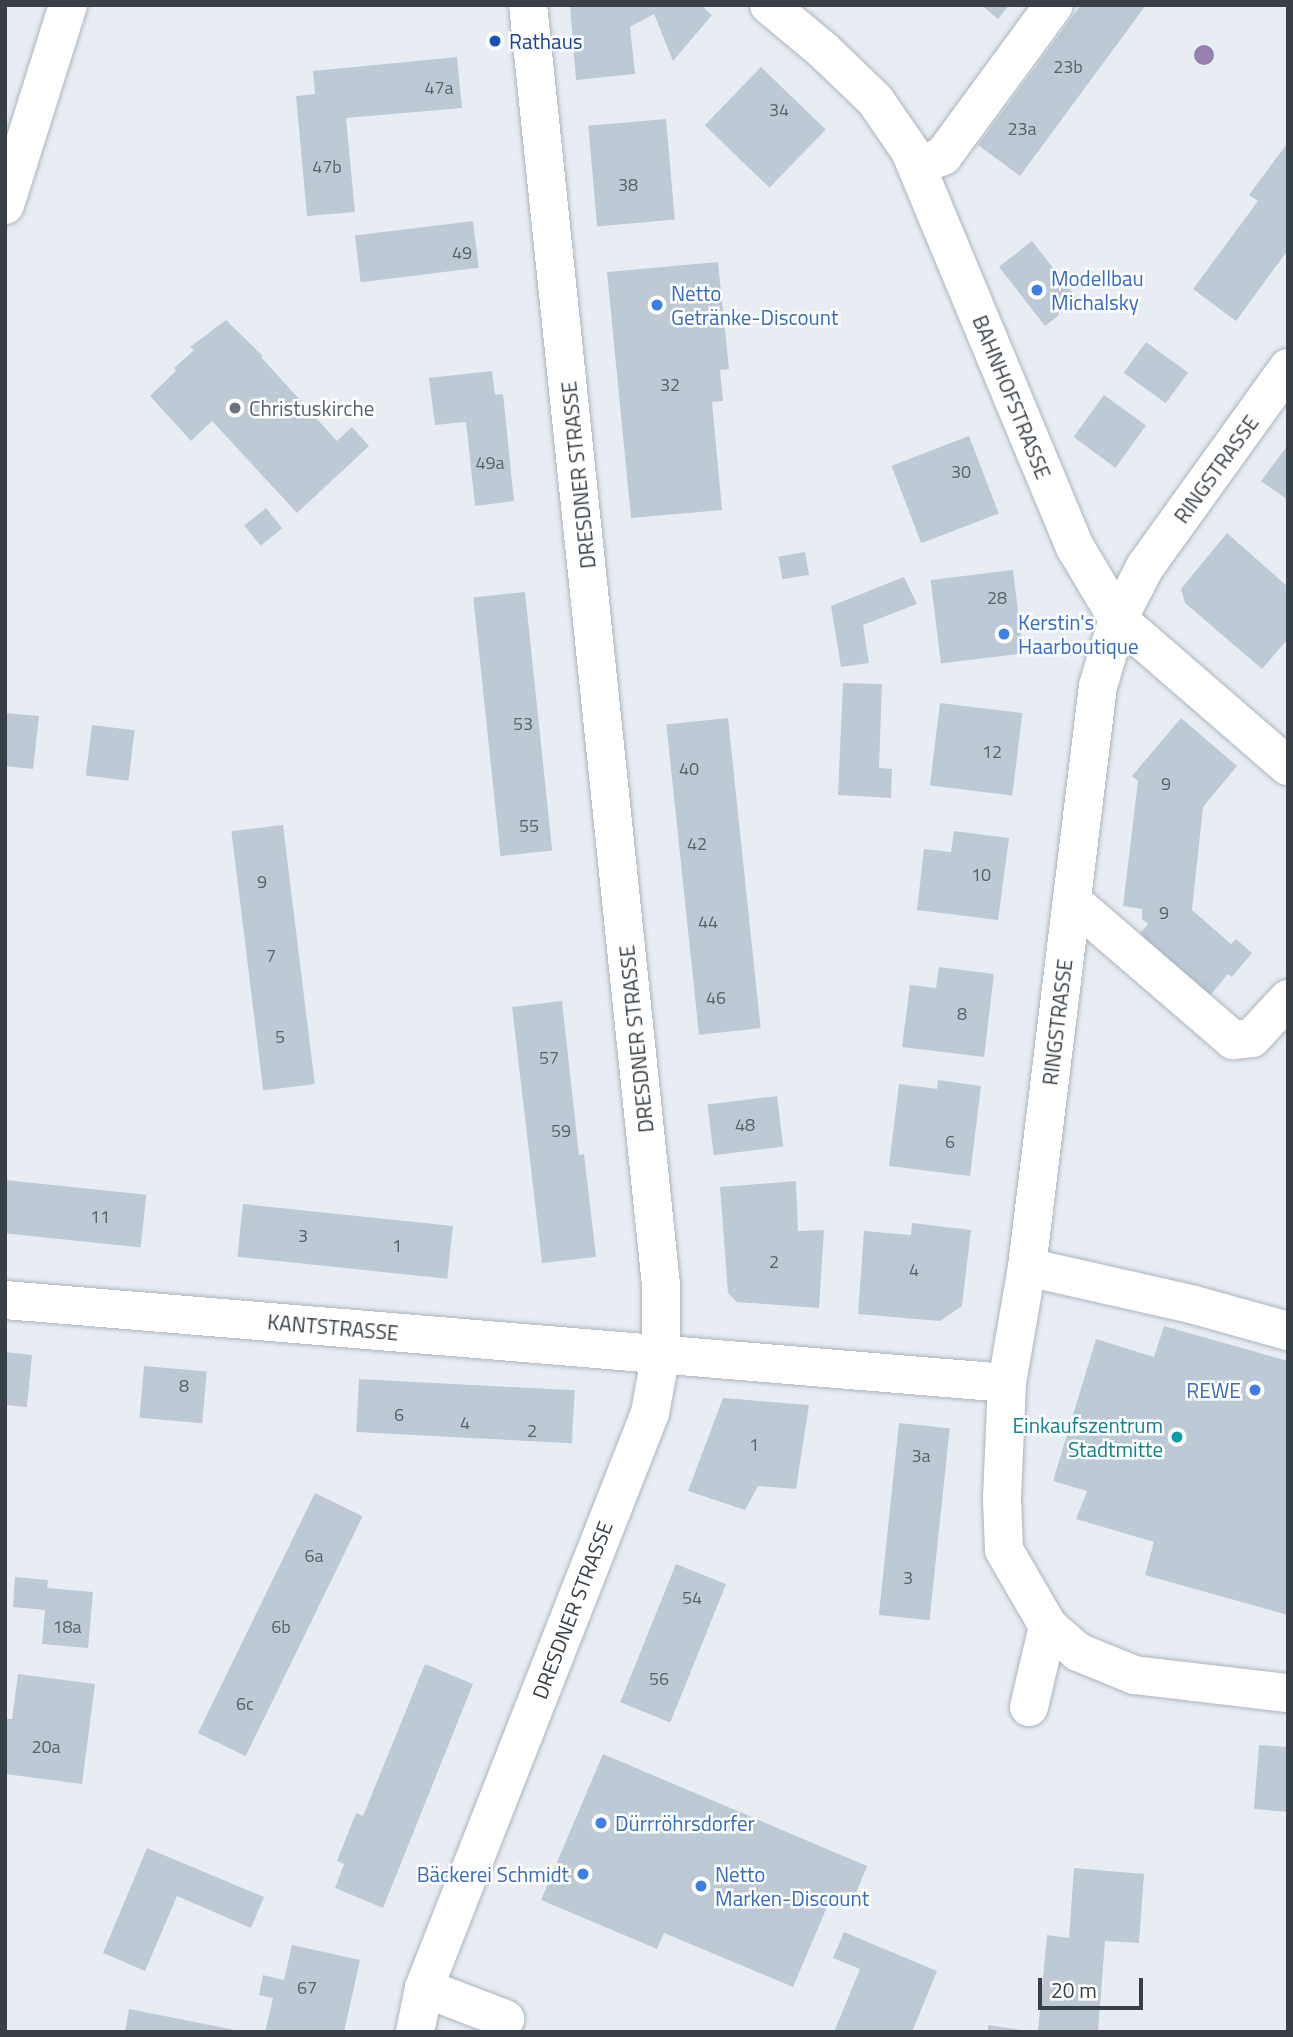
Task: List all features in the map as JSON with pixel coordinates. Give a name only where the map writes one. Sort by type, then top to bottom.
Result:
[{"type":"street","points":[[5,205],[68,5]]},
{"type":"street","name":"DRESDNER STRASSE","points":[[415,2032],[424,1988],[650,1413],[661,1353],[661,1285],[528,5]]},
{"type":"street","name":"BAHNHOFSTRASSE","points":[[769,5],[823,50],[875,100],[917,166],[1074,547],[1118,619],[1288,766]]},
{"type":"street","points":[[917,166],[943,156],[1054,5]]},
{"type":"street","name":"RINGSTRASSE","points":[[1288,368],[1145,567],[1118,619],[1098,687],[1027,1267],[1006,1383],[1002,1498],[1004,1550],[1048,1626],[1077,1652],[1134,1675],[1288,1693]]},
{"type":"street","points":[[1072,901],[1233,1040],[1252,1038],[1287,1003]]},
{"type":"street","points":[[1027,1267],[1191,1304],[1288,1331]]},
{"type":"street","name":"KANTSTRASSE","points":[[5,1300],[661,1353]]},
{"type":"street","points":[[661,1353],[1006,1383]]},
{"type":"street","points":[[1029,1707],[1048,1626]]},
{"type":"street","points":[[424,1988],[505,2020]]},
{"type":"building","points":[[570,5],[701,5],[712,15],[673,61],[654,14],[630,27],[635,74],[576,80]]},
{"type":"building","points":[[981,5],[1009,5],[998,19]]},
{"type":"building","points":[[1081,5],[1146,5],[1020,176],[978,145]]},
{"type":"building","points":[[457,57],[462,108],[346,118],[355,212],[307,216],[296,96],[315,94],[313,71]]},
{"type":"building","points":[[761,67],[826,130],[769,188],[705,125]]},
{"type":"building","points":[[666,119],[675,220],[597,226],[588,126]]},
{"type":"building","points":[[1286,145],[1288,250],[1236,321],[1193,289],[1258,201],[1249,195]]},
{"type":"building","points":[[473,221],[479,268],[361,282],[355,236]]},
{"type":"building","points":[[1032,241],[1078,300],[1045,326],[999,267]]},
{"type":"building","points":[[718,262],[729,369],[720,370],[723,401],[712,402],[722,510],[631,518],[607,272]]},
{"type":"building","name":"Christuskirche","points":[[226,320],[263,356],[261,357],[337,441],[352,427],[369,446],[297,513],[212,421],[191,441],[150,396],[194,350],[190,347]]},
{"type":"building","points":[[1146,342],[1188,373],[1166,403],[1124,373]]},
{"type":"building","points":[[492,371],[495,395],[503,394],[514,501],[475,506],[466,422],[435,425],[429,378]]},
{"type":"building","points":[[1104,395],[1146,426],[1116,468],[1073,437]]},
{"type":"building","points":[[969,436],[999,513],[921,543],[892,466]]},
{"type":"building","points":[[1288,445],[1288,500],[1261,481]]},
{"type":"building","points":[[266,508],[282,528],[261,546],[244,526]]},
{"type":"building","points":[[1227,533],[1288,587],[1288,639],[1262,669],[1185,603],[1181,589]]},
{"type":"building","points":[[805,552],[809,575],[782,579],[778,557]]},
{"type":"building","points":[[1013,570],[1023,653],[941,663],[931,580]]},
{"type":"building","points":[[904,577],[917,604],[863,625],[869,663],[841,667],[831,606]]},
{"type":"building","points":[[525,592],[552,851],[500,856],[473,597]]},
{"type":"building","points":[[843,683],[882,684],[879,768],[892,769],[891,798],[838,795]]},
{"type":"building","points":[[940,703],[1022,713],[1012,795],[930,785]]},
{"type":"building","points":[[5,713],[39,716],[33,769],[5,766]]},
{"type":"building","points":[[728,718],[761,1028],[699,1035],[666,724]]},
{"type":"building","points":[[1181,718],[1237,766],[1203,807],[1192,910],[1231,944],[1236,939],[1252,953],[1232,977],[1228,974],[1207,999],[1135,939],[1148,924],[1142,919],[1142,909],[1123,906],[1138,781],[1132,776]]},
{"type":"building","points":[[92,725],[135,730],[128,781],[86,776]]},
{"type":"building","points":[[283,825],[315,1084],[263,1090],[231,831]]},
{"type":"building","points":[[954,831],[1009,838],[998,920],[917,910],[924,849],[951,852]]},
{"type":"building","points":[[939,967],[994,974],[984,1057],[902,1047],[910,985],[936,988]]},
{"type":"building","points":[[562,1001],[579,1155],[584,1154],[596,1257],[542,1263],[512,1007]]},
{"type":"building","points":[[938,1080],[981,1086],[970,1176],[889,1166],[899,1084],[937,1089]]},
{"type":"building","points":[[777,1096],[783,1147],[714,1155],[708,1105]]},
{"type":"building","points":[[5,1180],[146,1195],[141,1248],[5,1233]]},
{"type":"building","points":[[796,1181],[798,1231],[824,1230],[819,1308],[737,1302],[728,1293],[720,1187]]},
{"type":"building","points":[[243,1204],[453,1226],[447,1279],[237,1257]]},
{"type":"building","points":[[912,1223],[971,1230],[962,1306],[940,1321],[858,1314],[864,1231],[911,1235]]},
{"type":"building","name":"Einkaufszentrum Stadtmitte","points":[[1164,1326],[1288,1361],[1288,1615],[1145,1575],[1154,1542],[1076,1519],[1087,1491],[1053,1481],[1096,1339],[1154,1357]]},
{"type":"building","points":[[5,1352],[32,1355],[27,1407],[5,1405]]},
{"type":"building","points":[[144,1366],[207,1371],[202,1423],[139,1418]]},
{"type":"building","points":[[359,1379],[575,1390],[572,1443],[356,1432]]},
{"type":"building","points":[[723,1398],[809,1405],[796,1489],[758,1486],[745,1510],[688,1491]]},
{"type":"building","points":[[899,1423],[950,1428],[930,1620],[879,1615]]},
{"type":"building","points":[[315,1493],[363,1516],[246,1756],[198,1733]]},
{"type":"building","points":[[676,1564],[726,1584],[670,1722],[620,1702]]},
{"type":"building","points":[[15,1577],[48,1580],[47,1588],[93,1592],[88,1648],[42,1644],[45,1610],[13,1607]]},
{"type":"building","points":[[425,1664],[473,1684],[383,1908],[335,1888],[344,1864],[337,1861],[356,1813],[363,1816]]},
{"type":"building","points":[[18,1674],[95,1684],[82,1784],[5,1774],[5,1719],[12,1719]]},
{"type":"building","points":[[1259,1745],[1288,1747],[1288,1812],[1254,1809]]},
{"type":"building","points":[[603,1754],[867,1866],[850,1908],[830,1900],[793,1987],[664,1933],[657,1949],[541,1900]]},
{"type":"building","points":[[147,1848],[264,1897],[251,1928],[177,1896],[145,1971],[103,1953]]},
{"type":"building","points":[[1074,1868],[1144,1874],[1139,1943],[1105,1941],[1098,2032],[1038,2030],[1047,1935],[1069,1938]]},
{"type":"building","points":[[844,1932],[937,1971],[912,2032],[834,2032],[860,1969],[833,1958]]},
{"type":"building","points":[[292,1945],[360,1960],[344,2032],[265,2032],[273,1998],[259,1995],[263,1975],[284,1980]]},
{"type":"building","points":[[129,2009],[235,2030],[235,2032],[125,2032]]},
{"type":"building","points":[[988,2025],[1021,2030],[1021,2032],[988,2032]]},
{"type":"place","name":"Rathaus","points":[[495,41]]},
{"type":"place","name":"Modellbau Michalsky","points":[[1037,290]]},
{"type":"place","name":"Netto Getränke-Discount","points":[[657,305]]},
{"type":"place","name":"Christuskirche","points":[[235,408]]},
{"type":"place","name":"Kerstin's Haarboutique","points":[[1004,634]]},
{"type":"place","name":"REWE","points":[[1255,1390]]},
{"type":"place","name":"Einkaufszentrum Stadtmitte","points":[[1177,1437]]},
{"type":"place","name":"Dürrröhrsdorfer","points":[[601,1823]]},
{"type":"place","name":"Bäckerei Schmidt","points":[[583,1874]]},
{"type":"place","name":"Netto Marken-Discount","points":[[701,1886]]}]
